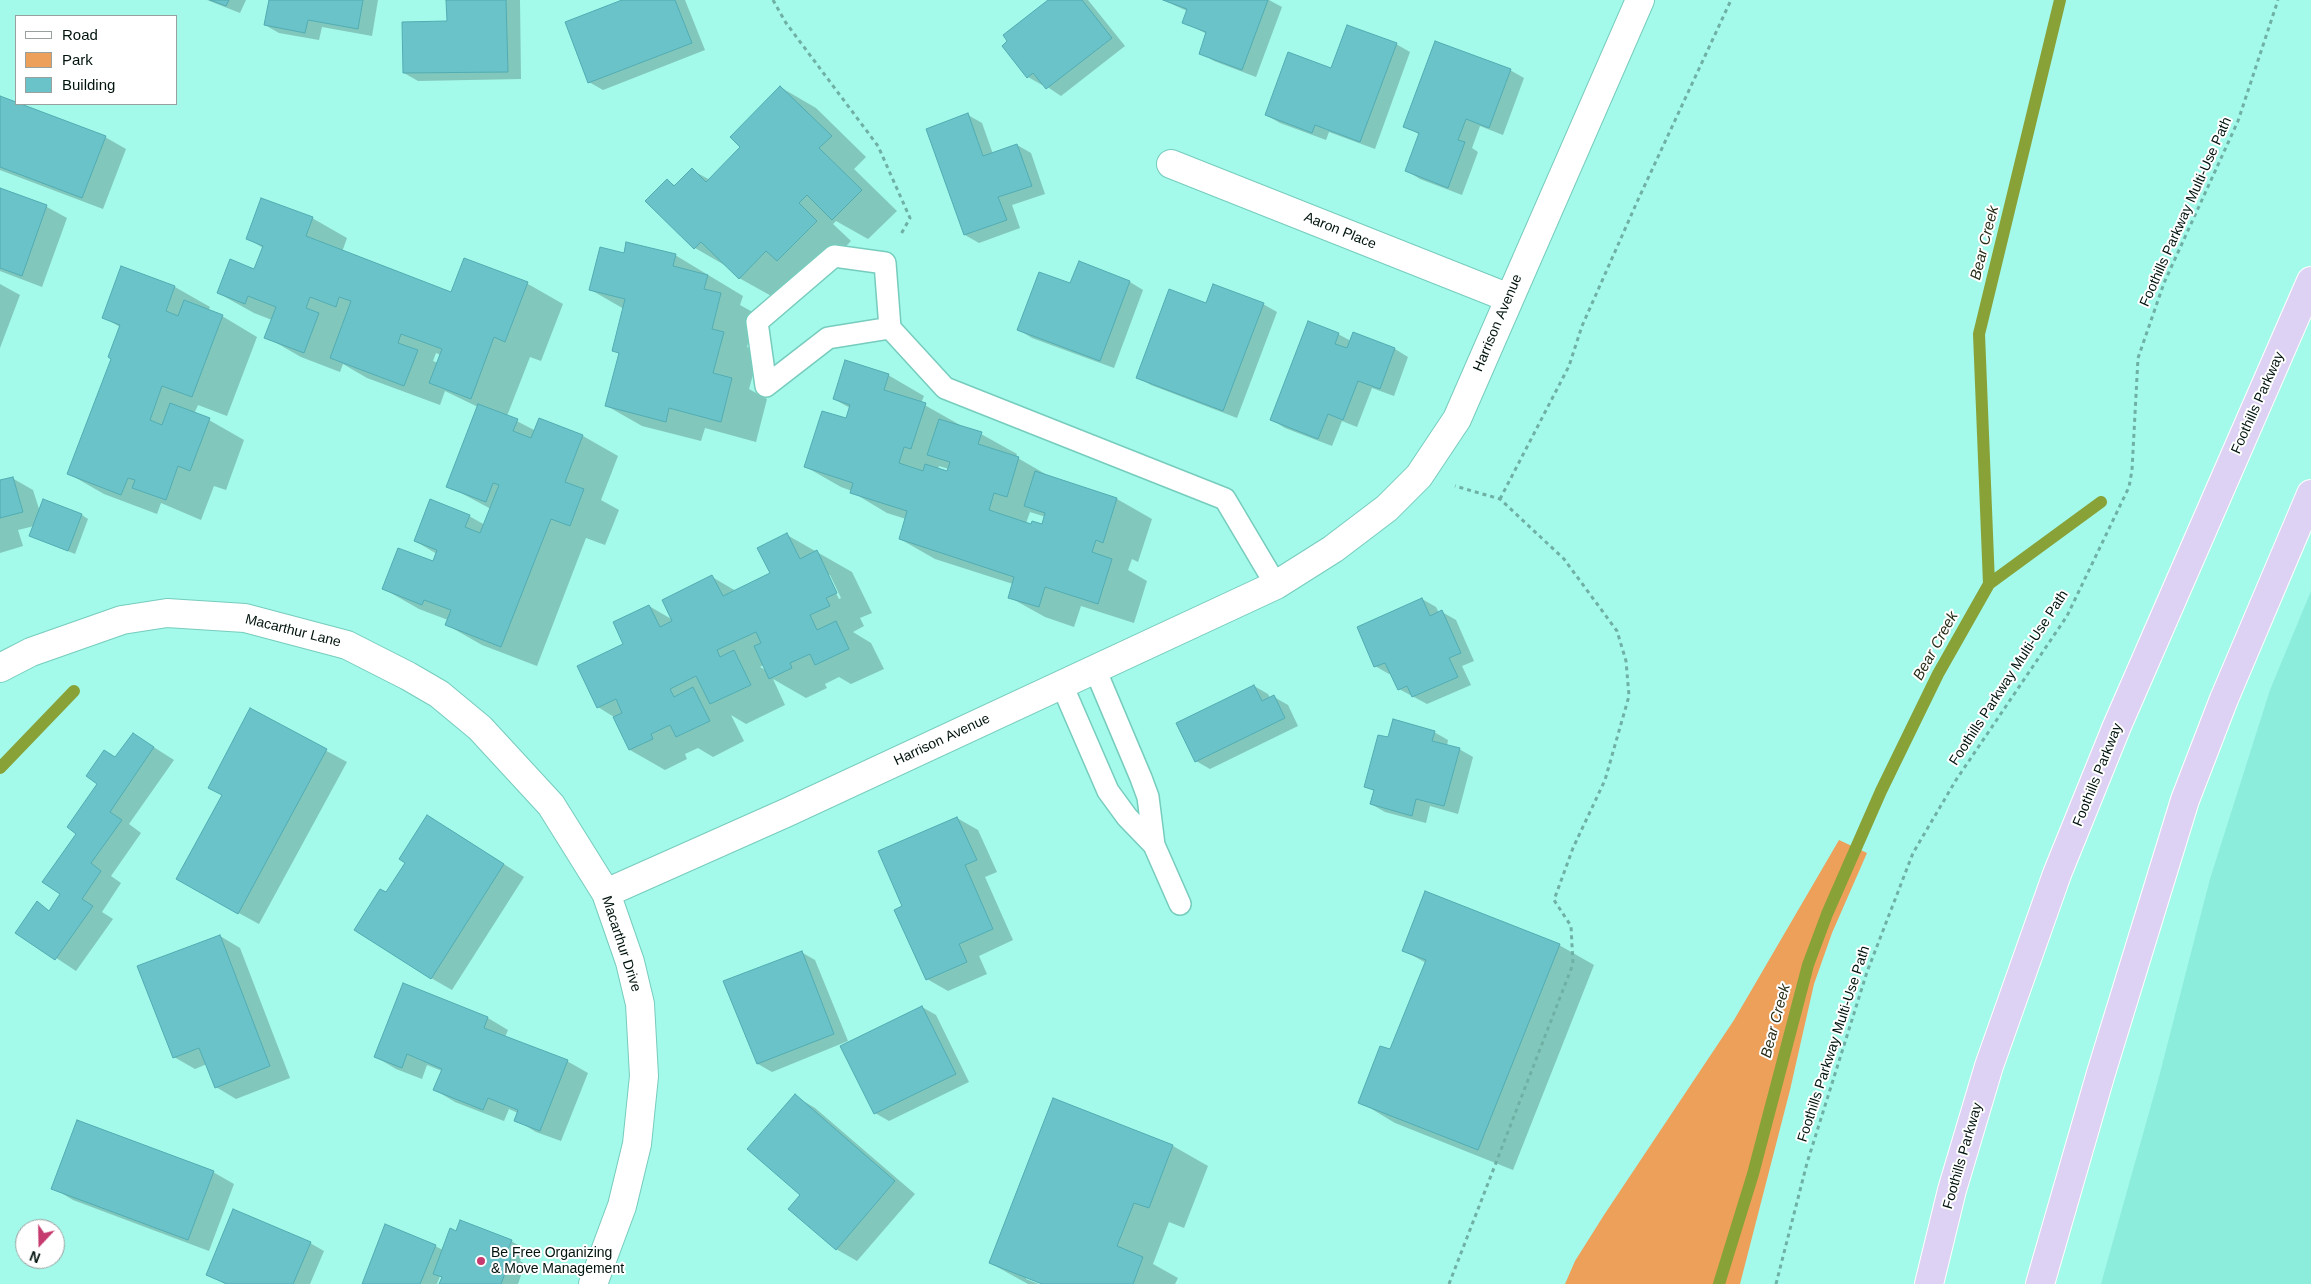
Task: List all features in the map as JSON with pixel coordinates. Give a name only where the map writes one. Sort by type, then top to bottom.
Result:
[{"type":"highway","name":"Foothills Parkway","points":[[1929,1284],[1952,1190],[1989,1066],[2057,874],[2125,709],[2311,281]]},
{"type":"highway","points":[[2040,1284],[2103,1064],[2184,800],[2224,699],[2311,494]]},
{"type":"street","name":"Harrison Avenue","points":[[606,893],[788,812],[1276,585],[1333,549],[1387,508],[1419,476],[1457,419],[1640,0]]},
{"type":"street","name":"Aaron Place","points":[[1171,164],[1509,298]]},
{"type":"street","name":"Macarthur Lane","points":[[0,668],[31,652],[122,620],[167,613],[245,618],[347,645],[408,676]]},
{"type":"street","name":"Macarthur Drive","points":[[408,676],[439,694],[480,728],[551,805],[606,893],[630,962],[640,1004],[644,1076],[638,1136],[631,1172],[613,1231],[593,1284]]},
{"type":"lane","points":[[890,328],[828,338],[766,386],[757,322],[834,256],[886,263],[890,328],[945,388],[1225,499],[1276,585]]},
{"type":"lane","points":[[1095,669],[1148,797],[1154,845],[1180,904]]},
{"type":"lane","points":[[1062,685],[1108,791],[1127,817],[1154,845]]},
{"type":"path","points":[[773,0],[786,24],[878,146],[910,218],[886,263]]},
{"type":"path","points":[[1500,499],[1569,366],[1582,326],[1731,0]]},
{"type":"path","name":"Foothills Parkway Multi-Use Path","points":[[1776,1284],[1807,1162],[1867,972],[1914,853],[1956,780],[2067,616],[2129,487],[2132,470],[2138,358],[2164,283],[2238,121],[2278,0]]},
{"type":"path","points":[[1419,476],[1500,499],[1564,559],[1617,631],[1626,661],[1629,696],[1605,780],[1573,848],[1554,900],[1571,926],[1573,964],[1449,1284]]},
{"type":"shaded area","points":[[2311,591],[2311,1284],[2101,1284],[2159,1077],[2210,879],[2270,690]]},
{"type":"green space","points":[[1839,840],[1867,853],[1832,933],[1814,984],[1790,1090],[1740,1284],[1565,1284],[1575,1261],[1604,1215],[1734,1020]]},
{"type":"building","points":[[210,0],[229,0],[226,6]]},
{"type":"building","points":[[269,0],[363,0],[358,29],[308,20],[305,33],[264,25]]},
{"type":"building","points":[[446,0],[506,0],[508,72],[403,73],[402,22],[447,21]]},
{"type":"building","points":[[622,0],[675,0],[692,43],[588,83],[565,22]]},
{"type":"building","points":[[1048,0],[1082,0],[1112,38],[1046,89],[1033,73],[1027,78],[1002,46],[1007,41],[1003,35]]},
{"type":"building","points":[[1163,0],[1268,0],[1242,70],[1199,54],[1206,32],[1182,23],[1187,9]]},
{"type":"building","points":[[1347,25],[1397,43],[1360,142],[1315,125],[1312,133],[1265,115],[1288,52],[1331,68]]},
{"type":"building","points":[[1435,41],[1511,69],[1489,128],[1466,119],[1458,140],[1465,142],[1448,188],[1405,171],[1419,133],[1403,127]]},
{"type":"building","points":[[780,86],[832,136],[819,148],[862,190],[832,220],[807,195],[799,203],[817,221],[777,261],[766,251],[739,279],[701,242],[694,249],[645,201],[667,179],[674,186],[692,168],[706,182],[740,147],[730,137]]},
{"type":"building","points":[[0,96],[15,102],[15,105],[24,105],[106,136],[82,198],[0,167]]},
{"type":"building","points":[[968,113],[983,156],[1017,144],[1032,186],[998,197],[1007,220],[964,235],[926,129]]},
{"type":"building","points":[[0,188],[47,205],[22,276],[0,268]]},
{"type":"building","points":[[261,198],[313,217],[306,236],[451,292],[464,258],[528,282],[505,342],[494,337],[471,399],[429,383],[442,349],[401,334],[398,343],[418,350],[404,386],[330,358],[351,301],[339,297],[336,307],[310,297],[306,308],[319,313],[304,353],[264,338],[276,307],[248,296],[245,304],[217,293],[230,259],[254,269],[263,246],[246,239]]},
{"type":"building","points":[[626,242],[676,254],[673,266],[708,275],[704,289],[721,293],[712,329],[724,332],[713,373],[732,378],[721,422],[669,408],[666,422],[605,406],[619,353],[612,351],[625,299],[589,290],[600,247],[624,253]]},
{"type":"building","points":[[1079,261],[1130,281],[1100,361],[1017,330],[1039,272],[1070,283]]},
{"type":"building","points":[[121,266],[175,286],[166,311],[178,316],[184,300],[223,315],[192,397],[162,386],[150,420],[162,425],[170,403],[210,418],[190,471],[178,466],[166,500],[132,488],[135,480],[128,478],[121,495],[67,474],[111,359],[108,357],[120,325],[102,318]]},
{"type":"building","points":[[1213,284],[1264,303],[1223,411],[1136,378],[1169,289],[1206,303]]},
{"type":"building","points":[[1308,321],[1339,333],[1335,344],[1347,348],[1353,332],[1395,348],[1380,389],[1358,381],[1343,420],[1328,414],[1318,439],[1270,420]]},
{"type":"building","points":[[845,360],[889,374],[884,390],[926,403],[911,449],[904,447],[899,463],[923,471],[925,464],[947,471],[950,462],[927,455],[939,419],[982,432],[978,444],[1019,457],[1007,497],[994,493],[989,510],[1031,524],[1032,521],[1042,524],[1045,513],[1024,506],[1035,471],[1117,498],[1103,543],[1096,540],[1092,552],[1112,559],[1098,604],[1045,587],[1039,607],[1008,598],[1014,577],[899,539],[907,511],[850,493],[853,483],[804,467],[822,411],[846,418],[850,405],[833,399]]},
{"type":"building","points":[[478,404],[518,419],[513,431],[531,438],[539,418],[583,435],[565,482],[584,489],[570,526],[551,519],[501,647],[445,625],[451,610],[424,600],[422,605],[382,589],[398,548],[433,561],[437,550],[414,541],[430,499],[470,515],[465,527],[480,533],[499,485],[493,483],[486,502],[446,487]]},
{"type":"building","points":[[13,477],[23,512],[0,518],[0,480]]},
{"type":"building","points":[[43,499],[82,514],[68,551],[29,536]]},
{"type":"building","points":[[787,533],[800,559],[817,550],[837,593],[826,598],[830,606],[810,615],[817,630],[836,621],[849,649],[815,665],[810,654],[790,663],[792,668],[769,679],[754,646],[761,643],[756,632],[717,650],[720,657],[734,650],[751,685],[710,704],[696,676],[670,689],[674,697],[693,687],[710,721],[676,737],[670,725],[651,734],[653,739],[629,750],[613,717],[622,713],[616,699],[597,708],[577,666],[623,644],[613,622],[649,605],[660,627],[672,621],[662,600],[712,575],[723,596],[770,573],[757,548]]},
{"type":"building","points":[[1422,598],[1430,616],[1442,610],[1461,653],[1449,658],[1458,677],[1412,697],[1407,686],[1398,690],[1385,663],[1374,667],[1357,627]]},
{"type":"building","points":[[1254,685],[1262,701],[1274,695],[1285,718],[1195,762],[1176,723]]},
{"type":"building","points":[[250,708],[327,749],[238,914],[176,879],[222,795],[208,788]]},
{"type":"building","points":[[1393,719],[1435,731],[1432,741],[1460,748],[1444,806],[1416,799],[1412,816],[1370,804],[1374,790],[1364,787],[1378,735],[1388,737]]},
{"type":"building","points":[[133,733],[154,747],[110,812],[122,820],[91,863],[101,871],[82,899],[93,906],[55,960],[15,933],[37,901],[49,911],[60,894],[42,882],[76,834],[67,827],[97,784],[86,776],[104,750],[115,757]]},
{"type":"building","points":[[427,815],[504,864],[431,979],[354,930],[380,889],[386,892],[405,863],[399,859]]},
{"type":"building","points":[[957,817],[977,860],[965,865],[993,929],[959,944],[967,962],[926,980],[894,910],[902,906],[878,851]]},
{"type":"building","points":[[1425,891],[1560,944],[1478,1150],[1358,1103],[1380,1046],[1390,1049],[1426,960],[1402,951]]},
{"type":"building","points":[[220,935],[270,1066],[215,1088],[199,1048],[173,1058],[137,966]]},
{"type":"building","points":[[802,951],[834,1034],[757,1064],[723,981]]},
{"type":"building","points":[[403,983],[488,1017],[484,1028],[568,1060],[540,1131],[514,1121],[518,1110],[488,1098],[483,1110],[433,1090],[442,1069],[407,1054],[402,1068],[374,1057]]},
{"type":"building","points":[[922,1006],[956,1074],[874,1114],[840,1046]]},
{"type":"building","points":[[795,1094],[895,1181],[836,1250],[788,1209],[800,1195],[747,1149]]},
{"type":"building","points":[[1053,1098],[1173,1145],[1149,1208],[1134,1203],[1117,1246],[1143,1257],[1133,1284],[1042,1284],[989,1263]]},
{"type":"building","points":[[77,1120],[214,1171],[188,1240],[51,1189]]},
{"type":"building","points":[[233,1209],[311,1242],[293,1284],[227,1284],[206,1275]]},
{"type":"building","points":[[460,1220],[512,1240],[507,1252],[512,1255],[501,1284],[439,1284],[442,1277],[433,1274],[450,1228],[456,1231]]},
{"type":"building","points":[[385,1224],[436,1245],[420,1284],[362,1284]]},
{"type":"waterway","name":"Bear Creek","points":[[1719,1284],[1753,1174],[1808,965],[1827,914],[1881,791],[1938,674],[1989,584],[1979,334],[2060,0]]},
{"type":"waterway","points":[[1989,584],[2101,502]]},
{"type":"waterway","points":[[0,768],[74,691]]},
{"type":"place","name":"Be Free Organizing & Move Management","points":[[481,1261]]}]
